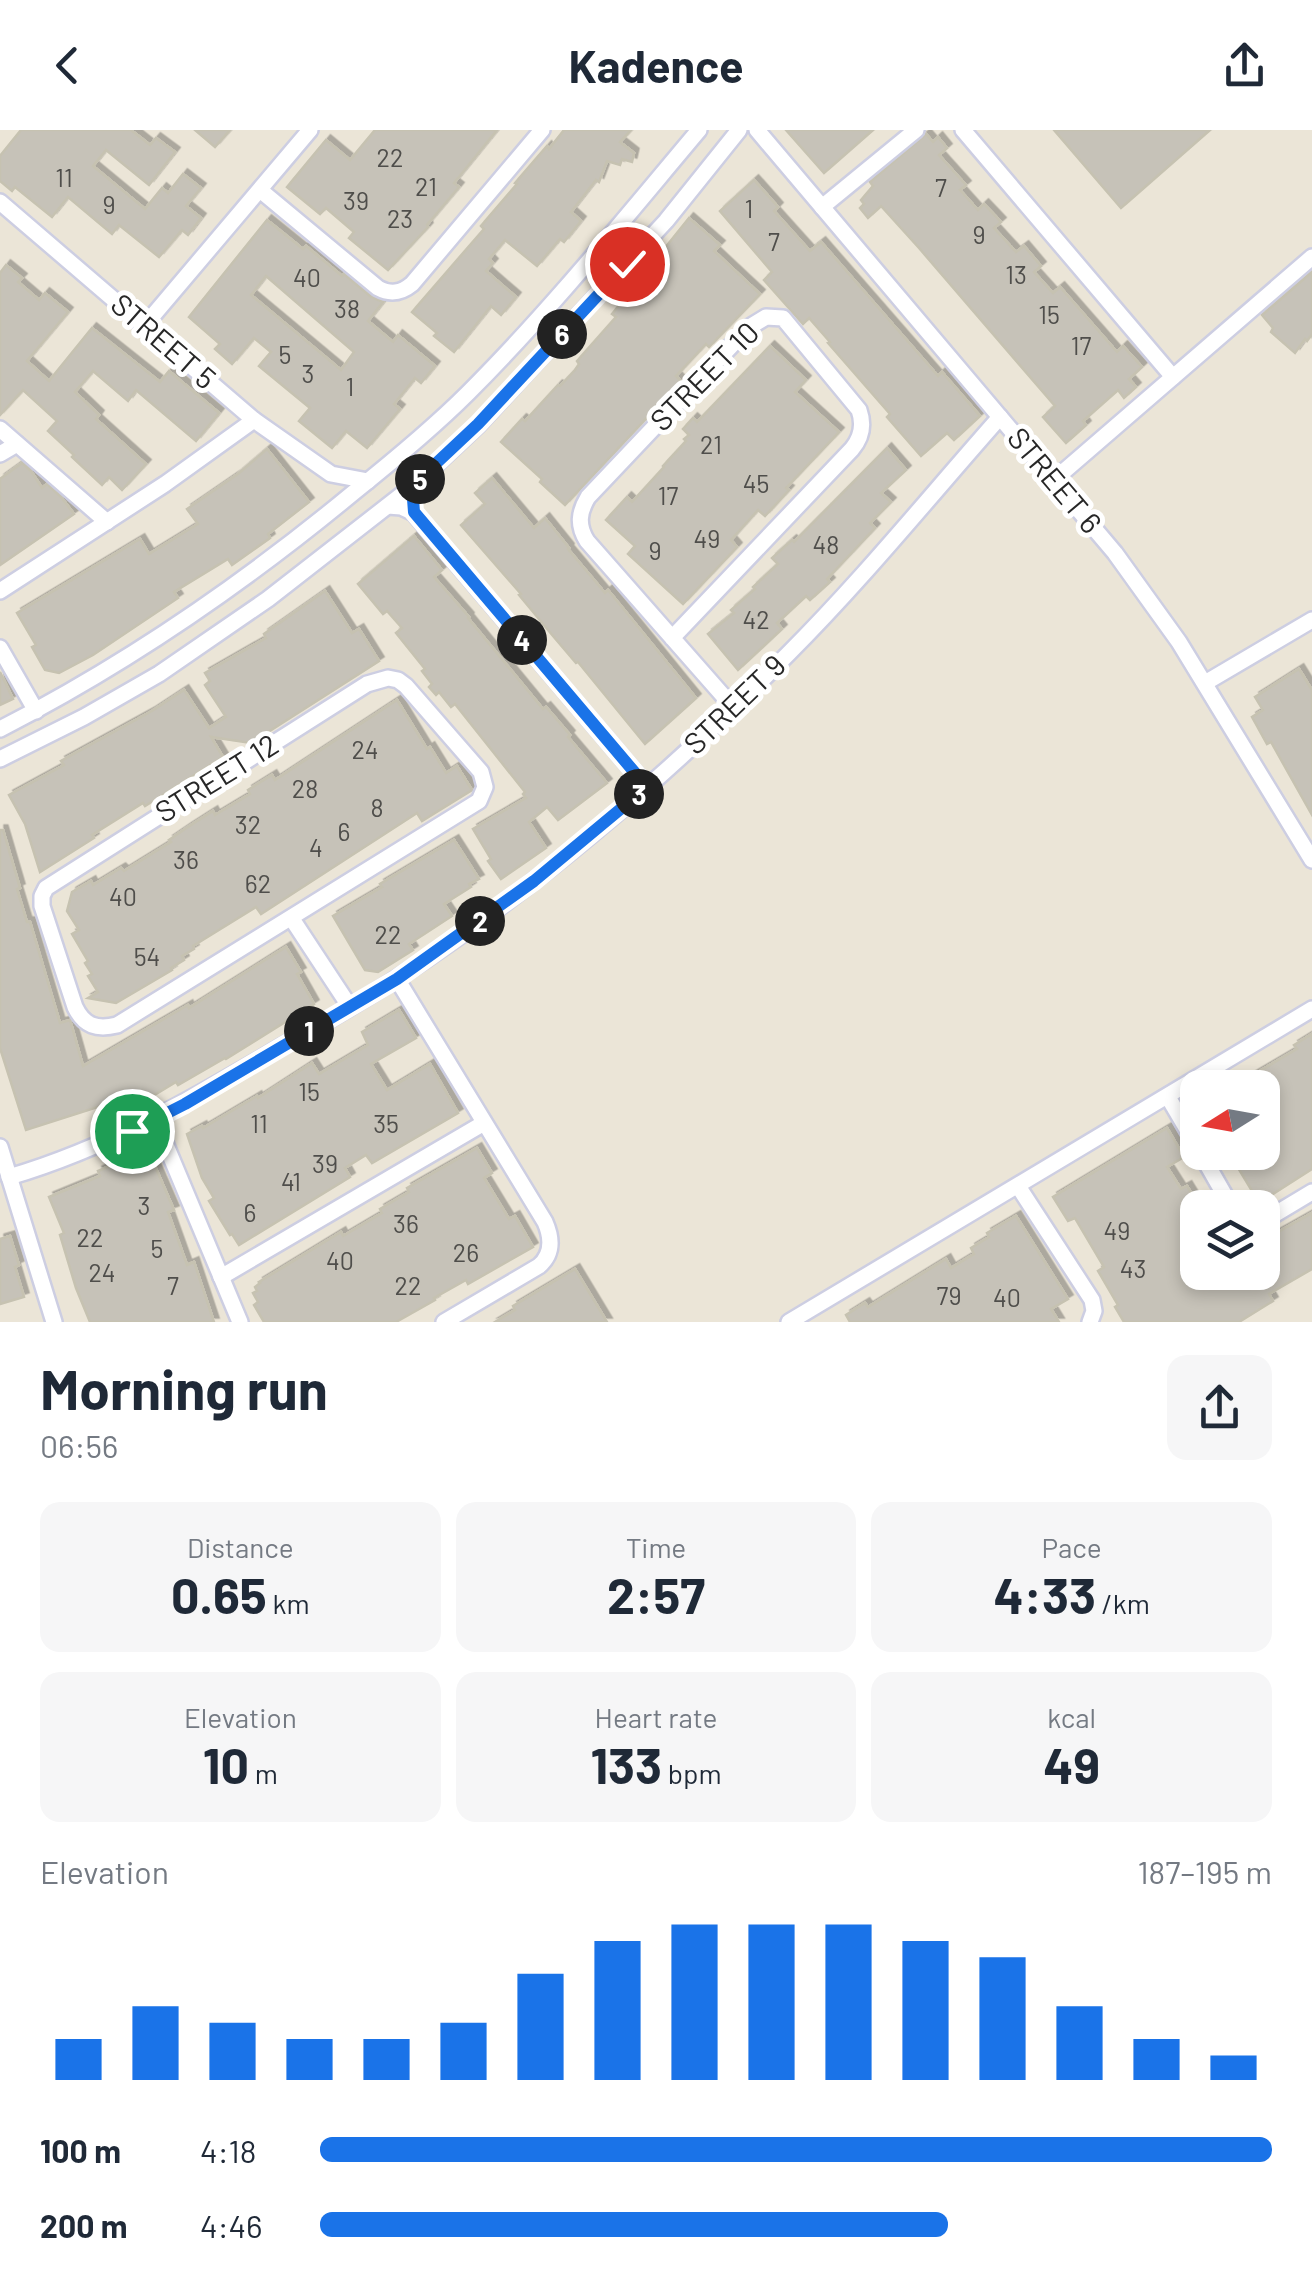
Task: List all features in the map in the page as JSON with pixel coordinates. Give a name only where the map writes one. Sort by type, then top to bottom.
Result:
[{"type":"street","points":[[144,325],[310,130]]},
{"type":"street","points":[[260,190],[378,288],[399,292],[412,284],[542,130]]},
{"type":"street","points":[[0,729],[96,678],[180,623],[264,564],[427,432],[578,274],[698,130]]},
{"type":"street","points":[[0,759],[158,674],[268,599],[412,486],[478,424],[627,264],[739,130]]},
{"type":"street","name":"STREET 6","points":[[757,130],[1055,479],[1148,596],[1312,860]]},
{"type":"street","points":[[822,207],[916,130]]},
{"type":"street","points":[[963,130],[1172,377]]},
{"type":"street","name":"STREET 5","points":[[0,202],[254,420],[331,474],[368,481]]},
{"type":"street","points":[[604,243],[601,254],[606,264],[616,268],[627,264]]},
{"type":"street","points":[[1055,479],[1312,257]]},
{"type":"street","points":[[578,274],[596,281],[596,297]]},
{"type":"street","name":"STREET 10","points":[[672,638],[852,449],[860,436],[859,410],[783,318],[766,317],[748,328],[588,497],[582,509],[580,526],[584,537],[672,638],[733,707]]},
{"type":"street","name":"STREET 9","points":[[10,1177],[70,1158],[155,1119],[397,979],[534,881],[647,787],[820,621],[1000,417]]},
{"type":"street","points":[[0,591],[196,463],[254,420]]},
{"type":"street","points":[[0,429],[107,522]]},
{"type":"street","points":[[0,454],[18,444]]},
{"type":"street","points":[[331,474],[334,509]]},
{"type":"street","points":[[412,486],[414,512]]},
{"type":"street","points":[[388,506],[414,512],[647,787]]},
{"type":"street","points":[[180,623],[175,629],[175,642],[182,649],[194,650]]},
{"type":"street","points":[[1205,683],[1309,627]]},
{"type":"street","points":[[144,647],[155,648],[162,655],[164,665],[158,674]]},
{"type":"street","points":[[0,648],[36,711]]},
{"type":"street","name":"STREET 12","points":[[398,680],[481,772],[483,794],[475,805],[292,918],[117,1025],[101,1028],[86,1023],[78,1014],[42,896],[50,884],[367,684],[398,680]]},
{"type":"street","points":[[292,918],[350,1006]]},
{"type":"street","points":[[397,979],[550,1235],[549,1252],[539,1266],[444,1322]]},
{"type":"street","points":[[789,1322],[1312,1009]]},
{"type":"street","points":[[1168,1097],[1180,1118]]},
{"type":"street","points":[[155,1119],[240,1322]]},
{"type":"street","points":[[221,1277],[484,1123]]},
{"type":"street","points":[[0,1147],[51,1321]]},
{"type":"street","points":[[1018,1186],[1092,1300],[1090,1322]]},
{"type":"street","points":[[1280,1211],[1312,1192]]},
{"type":"building","points":[[21,130],[131,130],[150,145],[156,138],[175,152],[149,185],[106,150],[93,166],[145,209],[162,188],[168,193],[183,174],[201,188],[186,206],[201,218],[188,235],[182,230],[159,257],[119,225],[112,234],[68,197],[52,217],[15,187],[12,191],[0,181],[0,156]]},
{"type":"building","points":[[195,130],[230,130],[215,147]]},
{"type":"building","points":[[375,130],[497,130],[454,183],[459,187],[428,227],[388,270],[349,238],[354,232],[326,208],[320,214],[287,187],[326,140],[350,160]]},
{"type":"building","points":[[564,130],[631,130],[620,142],[634,153],[632,162],[622,159],[620,165],[607,161],[599,182],[596,180],[571,212],[581,221],[537,266],[505,240],[489,259],[493,263],[486,271],[516,297],[501,315],[491,306],[454,352],[412,312],[484,229],[481,226],[515,183]]},
{"type":"building","points":[[786,130],[873,130],[824,173]]},
{"type":"building","points":[[1054,130],[1210,130],[1121,208]]},
{"type":"building","points":[[926,134],[933,142],[938,137],[947,148],[939,155],[966,185],[960,190],[978,210],[984,204],[1001,222],[994,228],[1016,252],[1024,246],[1041,266],[1034,272],[1053,293],[1060,287],[1117,352],[1123,346],[1142,367],[1129,379],[1136,387],[1124,398],[1118,390],[1083,421],[1086,425],[1066,443],[1043,417],[1055,406],[919,248],[881,206],[868,218],[860,208],[864,204],[861,200],[873,186],[870,182]]},
{"type":"building","points":[[754,180],[778,207],[774,211],[810,251],[821,242],[938,376],[942,372],[980,416],[954,440],[947,433],[921,456],[809,318],[803,324],[764,280],[772,272],[720,211]]},
{"type":"building","points":[[689,218],[720,245],[714,251],[760,294],[676,376],[681,381],[565,505],[501,442],[575,370],[577,361],[616,317],[612,314]]},
{"type":"building","points":[[267,220],[383,302],[368,321],[393,342],[398,335],[435,366],[421,383],[415,378],[394,404],[400,409],[367,448],[346,431],[332,448],[299,421],[310,408],[259,366],[271,352],[254,338],[232,364],[215,349],[220,344],[189,317]],"holes":[[[266,276],[354,352],[341,370],[251,295]]]},
{"type":"building","points":[[6,265],[39,300],[45,293],[68,312],[27,361],[49,381],[92,328],[160,382],[169,371],[219,413],[196,441],[136,390],[128,401],[93,371],[75,392],[99,415],[96,419],[146,464],[122,490],[109,477],[102,485],[72,457],[48,431],[57,421],[23,390],[0,415],[0,273]]},
{"type":"building","points":[[1312,272],[1312,334],[1295,353],[1271,332],[1273,328],[1262,315]]},
{"type":"building","points":[[770,346],[806,380],[795,392],[839,432],[765,516],[758,510],[731,540],[737,547],[683,604],[628,554],[635,546],[606,520],[627,497],[632,502],[664,467],[686,441],[689,435],[683,429],[693,418],[697,422]]},
{"type":"building","points":[[887,448],[906,470],[881,493],[891,502],[870,523],[875,528],[827,579],[830,582],[810,600],[806,596],[777,623],[782,629],[738,670],[708,634],[734,613],[731,610],[778,564],[772,558],[794,542]]},
{"type":"building","points":[[267,449],[309,502],[268,534],[270,538],[232,565],[228,559],[174,592],[178,598],[93,655],[59,673],[45,670],[17,613],[140,539],[149,554],[198,524],[187,509]]},
{"type":"building","points":[[22,463],[42,488],[47,484],[74,514],[0,565],[0,479]]},
{"type":"building","points":[[492,478],[534,528],[545,518],[696,698],[645,744],[461,525],[485,504],[475,493]]},
{"type":"building","points":[[414,536],[442,570],[434,577],[607,783],[558,820],[547,807],[529,822],[546,848],[501,879],[473,829],[526,798],[525,792],[455,704],[451,707],[439,692],[436,695],[429,687],[432,684],[422,671],[425,669],[396,633],[402,628],[387,611],[383,614],[358,584]]},
{"type":"building","points":[[325,591],[352,633],[359,629],[379,661],[251,743],[211,737],[223,757],[92,835],[94,838],[40,872],[25,824],[9,795],[184,690],[209,728],[226,717],[205,685],[210,681],[205,673],[266,638],[264,634]]},
{"type":"building","points":[[1299,669],[1312,690],[1312,815],[1271,742],[1267,744],[1252,717],[1263,710],[1255,697]]},
{"type":"building","points":[[0,672],[13,699],[0,705]]},
{"type":"building","points":[[397,700],[446,773],[457,766],[472,790],[422,821],[417,813],[261,914],[256,907],[193,946],[172,970],[116,1003],[88,998],[98,992],[88,976],[92,974],[85,963],[88,961],[72,934],[79,930],[67,911],[72,892],[121,868],[124,871],[213,811],[215,815],[250,794],[248,790],[272,775],[275,780]]},
{"type":"building","points":[[0,830],[60,1023],[70,1020],[83,1066],[188,1005],[189,1008],[286,947],[314,1004],[226,1059],[178,1085],[176,1082],[118,1117],[110,1103],[26,1130],[0,1048]]},
{"type":"building","points":[[454,840],[479,879],[444,904],[452,916],[409,944],[413,950],[378,972],[365,970],[333,916]]},
{"type":"building","points":[[399,1010],[416,1038],[371,1064],[387,1090],[430,1064],[458,1113],[372,1163],[366,1155],[345,1168],[350,1177],[239,1245],[209,1201],[214,1198],[202,1178],[187,1134],[258,1098],[312,1063],[319,1074],[368,1045],[362,1032]]},
{"type":"building","points":[[1312,1034],[1312,1169],[1279,1190],[1251,1190],[1239,1170],[1280,1170],[1280,1070],[1261,1070],[1297,1049],[1294,1045]]},
{"type":"building","points":[[1167,1128],[1180,1150],[1180,1159],[1167,1167],[1181,1189],[1187,1186],[1189,1190],[1180,1190],[1180,1290],[1276,1290],[1269,1294],[1273,1301],[1239,1322],[1124,1322],[1098,1271],[1104,1267],[1075,1218],[1068,1221],[1053,1197]]},
{"type":"building","points":[[477,1148],[492,1173],[484,1178],[509,1219],[515,1216],[533,1247],[468,1284],[466,1280],[396,1322],[264,1322],[254,1305],[258,1302],[253,1293],[259,1282],[341,1232],[343,1236],[382,1213],[380,1209],[409,1192],[407,1188]]},
{"type":"building","points":[[148,1150],[174,1210],[168,1212],[187,1265],[194,1262],[214,1322],[90,1322],[76,1288],[60,1235],[64,1233],[49,1197]]},
{"type":"building","points":[[1312,1213],[1312,1269],[1280,1288],[1280,1231]]},
{"type":"building","points":[[1016,1216],[1068,1299],[1051,1309],[1059,1322],[850,1322],[846,1315],[865,1303],[868,1307],[946,1259],[951,1268],[974,1254],[971,1248],[989,1237],[987,1233]]},
{"type":"building","points":[[10,1236],[24,1297],[0,1304],[0,1239]]},
{"type":"building","points":[[575,1269],[607,1322],[495,1322],[515,1310],[513,1306]]},
{"type":"route","points":[[132,1131],[397,979],[534,881],[647,787],[414,512],[412,499],[412,486],[478,424],[627,264]]}]
